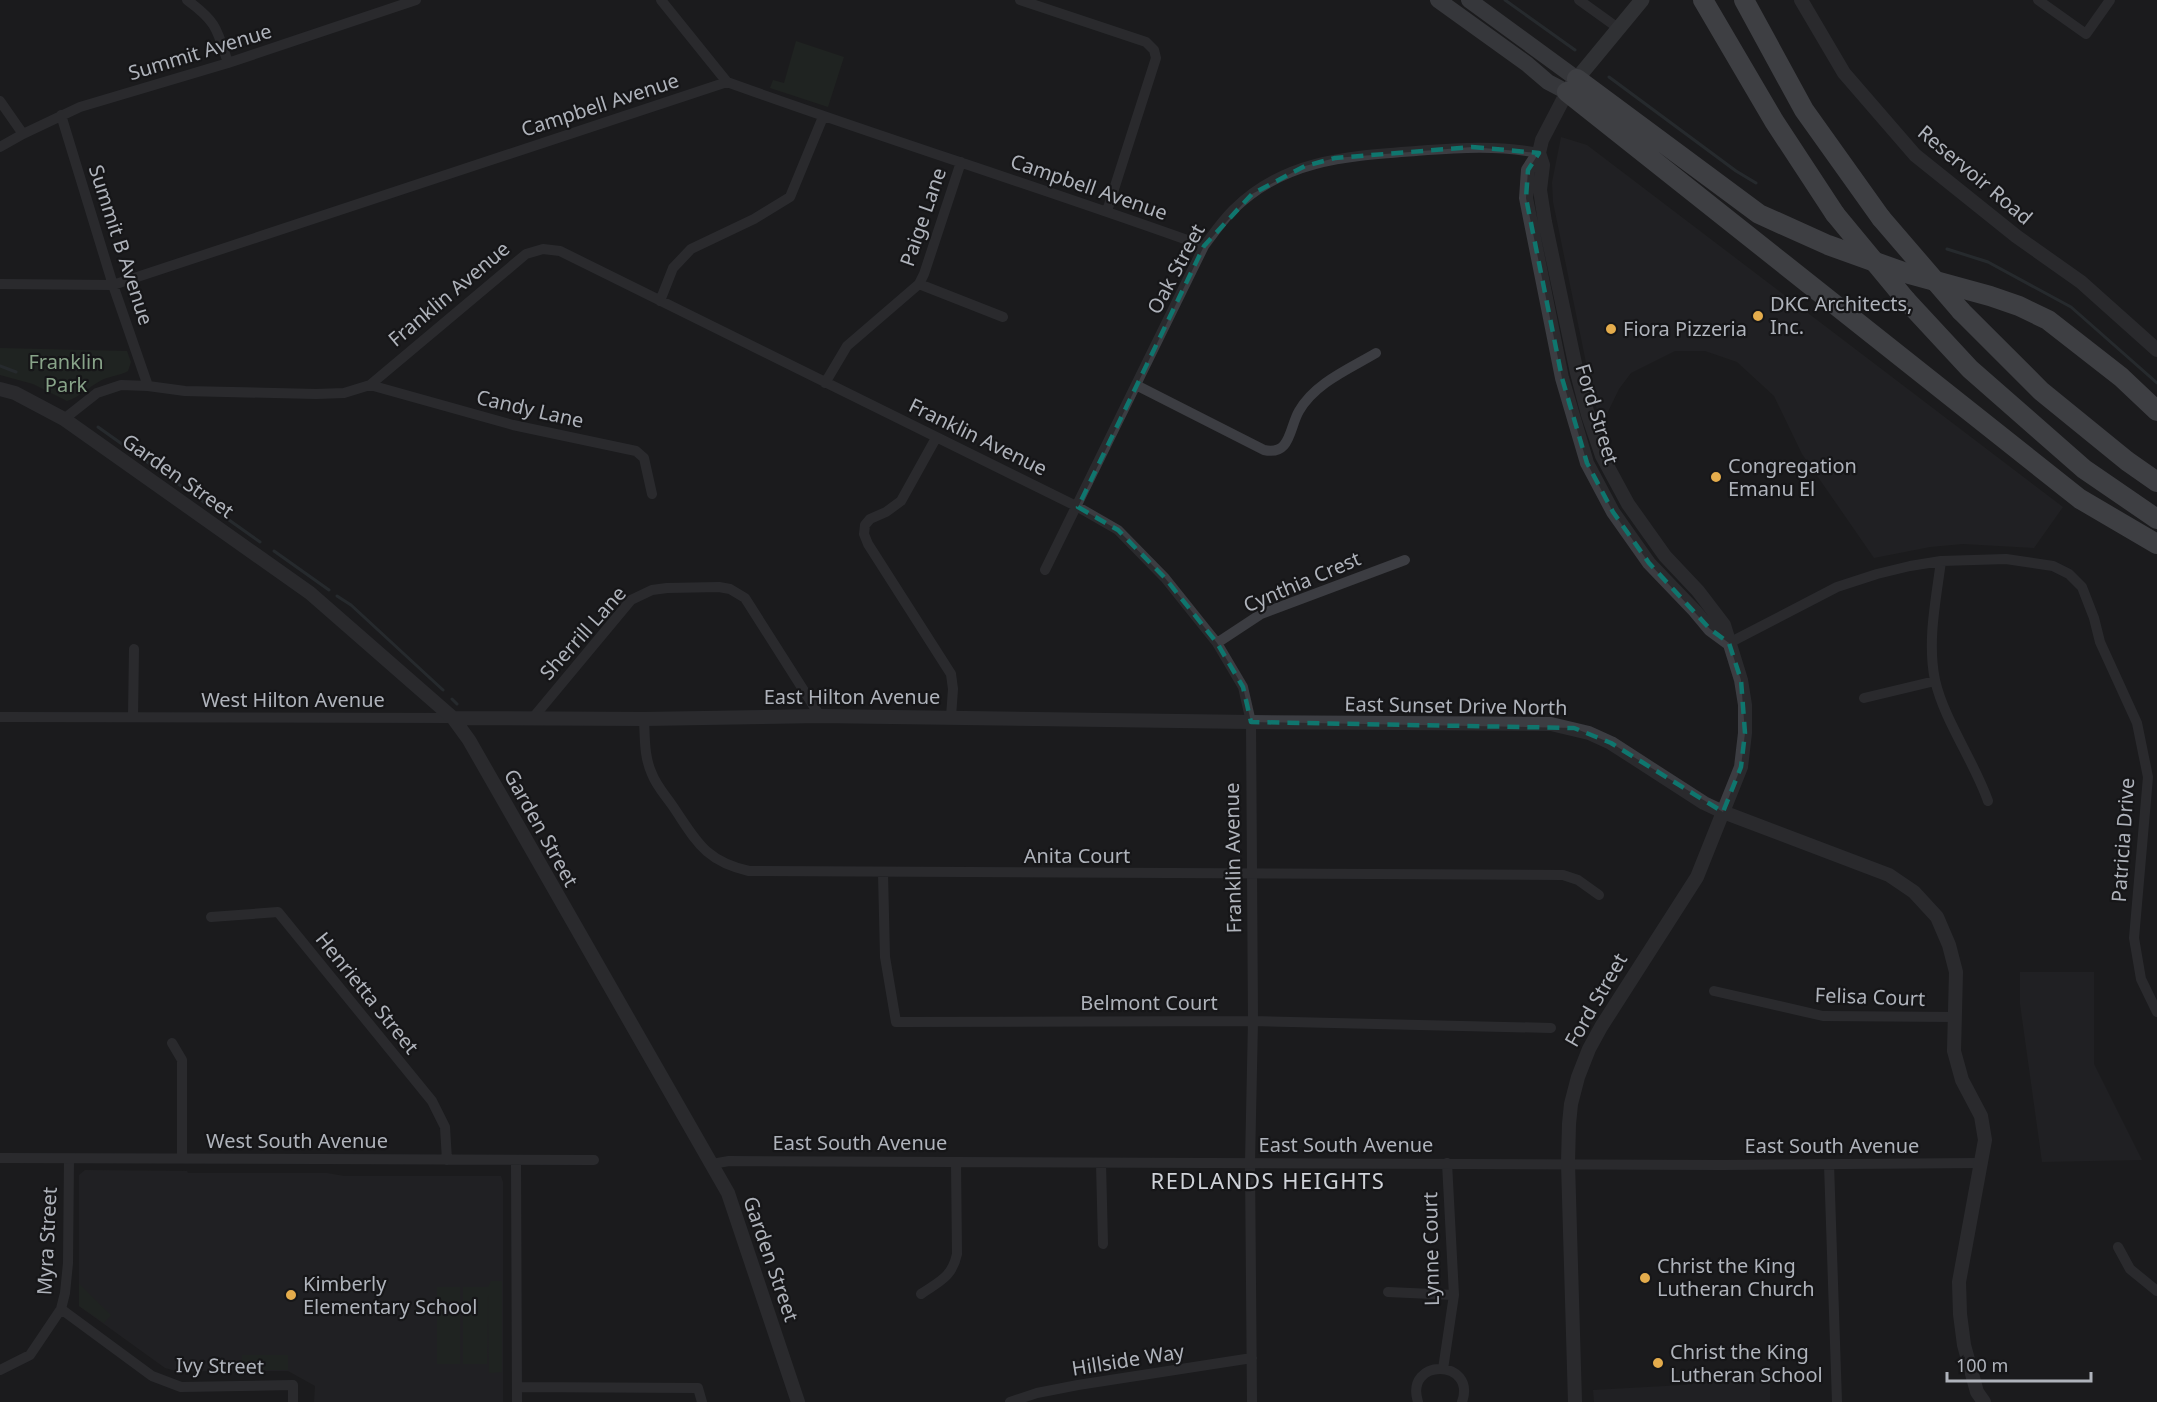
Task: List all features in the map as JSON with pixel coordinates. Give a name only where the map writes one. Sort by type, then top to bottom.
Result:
[{"type":"highway","points":[[1703,0],[1774,121],[1835,214],[1906,300],[1970,369],[2084,469],[2157,519]]},
{"type":"highway","points":[[1744,0],[1803,110],[1881,218],[1961,311],[2041,391],[2127,461],[2157,482]]},
{"type":"highway","points":[[1572,85],[1759,214],[1828,245],[1906,273],[1990,296],[2019,306],[2048,320],[2121,377],[2157,411]]},
{"type":"highway","points":[[1572,85],[2080,499],[2157,544]]},
{"type":"main road","points":[[1438,0],[1527,64],[1548,82],[1572,85]]},
{"type":"main road","points":[[1469,0],[1572,85]]},
{"type":"main road","name":"Ford Street","points":[[1572,85],[1642,0]]},
{"type":"street","points":[[187,0],[210,19],[216,28],[228,63]]},
{"type":"street","name":"Summit Avenue","points":[[0,147],[80,107],[228,63],[416,0]]},
{"type":"street","points":[[661,0],[727,82]]},
{"type":"street","points":[[1020,0],[1146,42],[1154,50],[1156,58],[1107,211]]},
{"type":"street","points":[[1579,0],[1618,28]]},
{"type":"street","name":"Reservoir Road","points":[[1801,0],[1844,73],[1916,154],[2016,236],[2080,282],[2157,350]]},
{"type":"street","points":[[2038,0],[2086,34],[2110,0]]},
{"type":"street","name":"Campbell Avenue","points":[[0,284],[113,285],[727,82],[823,117],[1107,211],[1204,246]]},
{"type":"street","name":"Ford Street","points":[[1572,85],[1542,140],[1539,153],[1528,170],[1526,198],[1562,378],[1574,423],[1587,464],[1612,512],[1649,563],[1710,629],[1730,643]]},
{"type":"street","points":[[0,101],[23,134]]},
{"type":"street","name":"Summit B Avenue","points":[[61,115],[113,285],[148,386]]},
{"type":"street","points":[[660,301],[673,268],[691,249],[754,219],[790,197],[823,117]]},
{"type":"street","name":"Oak Street","points":[[1045,570],[1078,507],[1204,246],[1233,210],[1275,179],[1305,166],[1335,158],[1472,147],[1503,147],[1539,153]]},
{"type":"street","name":"Ford Street","points":[[1539,153],[1543,165],[1540,190],[1545,222],[1577,373],[1602,456],[1628,504],[1665,556],[1698,591],[1724,625],[1741,680],[1745,705],[1745,733],[1741,767],[1697,876],[1601,1027],[1578,1077],[1571,1104],[1568,1164],[1575,1402]]},
{"type":"street","name":"Paige Lane","points":[[825,383],[847,346],[919,284],[961,162]]},
{"type":"street","name":"Franklin Avenue","points":[[64,419],[97,393],[121,385],[185,391],[316,394],[344,393],[370,386],[526,254],[543,249],[560,252],[1078,507],[1118,530],[1165,578],[1217,643],[1243,687],[1251,722],[1252,1402]]},
{"type":"street","name":"Paige Lane","points":[[919,284],[1003,318]]},
{"type":"street","points":[[1552,325],[1562,332],[1568,367],[1577,373]]},
{"type":"street","points":[[1136,386],[1264,450],[1273,452],[1281,449],[1286,443],[1299,410],[1318,387],[1376,353]]},
{"type":"street","name":"Candy Lane","points":[[370,386],[513,425],[636,451],[644,458],[652,494]]},
{"type":"street","points":[[0,389],[23,397],[64,419]]},
{"type":"street","name":"Garden Street","points":[[64,419],[310,593],[453,718],[470,740],[712,1164],[734,1209],[798,1402]]},
{"type":"street","points":[[936,438],[901,501],[886,512],[870,519],[865,525],[864,534],[868,544],[951,674],[953,689],[951,717]]},
{"type":"street","name":"Cynthia Crest","points":[[1217,643],[1261,614],[1405,560]]},
{"type":"street","name":"Patricia Drive","points":[[1730,643],[1837,587],[1877,574],[1941,561],[2006,560],[2053,566],[2068,574],[2082,587],[2100,642],[2137,723],[2152,777],[2134,938],[2141,979],[2157,1012]]},
{"type":"street","points":[[1941,561],[1933,621],[1932,657],[1935,681],[1949,716],[1980,777],[1988,801]]},
{"type":"street","name":"Sherrill Lane","points":[[531,719],[631,600],[652,590],[678,588],[730,589],[745,598],[820,716]]},
{"type":"street","points":[[133,717],[134,650]]},
{"type":"street","points":[[1864,698],[1935,681]]},
{"type":"street","name":"East Hilton Avenue","points":[[453,718],[644,719],[820,716],[1251,722]]},
{"type":"street","name":"West Hilton Avenue","points":[[0,717],[453,718]]},
{"type":"street","name":"Anita Court","points":[[644,719],[645,750],[652,776],[704,850],[724,864],[750,871],[1563,875],[1578,880],[1599,895]]},
{"type":"street","name":"East Sunset Drive North","points":[[1251,722],[1551,724],[1574,728],[1611,743],[1704,803],[1889,875],[1914,892],[1937,917],[1949,945],[1956,972],[1954,1051],[1962,1080],[1982,1116],[1985,1140],[1959,1282],[1964,1345],[1977,1392],[1983,1402]]},
{"type":"street","name":"Belmont Court","points":[[883,873],[885,957],[896,1022],[1253,1021],[1551,1028]]},
{"type":"street","name":"Henrietta Street","points":[[211,917],[278,912],[432,1101],[445,1127],[447,1160]]},
{"type":"street","name":"Felisa Court","points":[[1714,991],[1823,1016],[1955,1017]]},
{"type":"street","points":[[172,1043],[182,1060],[182,1158]]},
{"type":"street","name":"West South Avenue","points":[[0,1158],[594,1160]]},
{"type":"street","name":"Myra Street","points":[[0,1370],[30,1355],[60,1309],[65,1293],[68,1263],[69,1159]]},
{"type":"street","points":[[516,1161],[517,1402]]},
{"type":"street","name":"East South Avenue","points":[[712,1164],[729,1161],[1980,1164]]},
{"type":"street","points":[[921,1294],[947,1276],[954,1267],[957,1254],[956,1162]]},
{"type":"street","points":[[1101,1163],[1102,1244]]},
{"type":"street","name":"Lynne Court","points":[[1443,1369],[1454,1295],[1447,1163]]},
{"type":"street","points":[[1829,1164],[1837,1402]]},
{"type":"street","points":[[2118,1247],[2130,1269],[2157,1291]]},
{"type":"street","points":[[1388,1292],[1454,1295]]},
{"type":"street","name":"Ivy Street","points":[[60,1309],[152,1376],[165,1382],[181,1387],[293,1385],[293,1402]]},
{"type":"street","name":"Hillside Way","points":[[1010,1402],[1037,1393],[1078,1385],[1252,1358]]},
{"type":"street","points":[[1418,1402],[1416,1388],[1423,1376],[1435,1369],[1454,1373],[1461,1381],[1464,1392],[1462,1402]]},
{"type":"street","points":[[517,1387],[698,1388],[702,1402]]},
{"type":"highlighted area","points":[[1472,147],[1539,153],[1528,170],[1526,198],[1562,378],[1587,463],[1613,512],[1649,563],[1710,629],[1729,643],[1741,680],[1745,733],[1741,767],[1723,812],[1611,743],[1574,728],[1251,722],[1243,687],[1217,643],[1165,578],[1118,530],[1078,507],[1204,246],[1252,194],[1305,166],[1335,158]]},
{"type":"shaded area","points":[[1561,137],[1587,145],[2063,507],[2034,548],[1963,544],[1930,547],[1874,558],[1802,454],[1774,396],[1737,362],[1705,351],[1675,351],[1631,373],[1619,389],[1601,426],[1553,202],[1552,182]]},
{"type":"shaded area","points":[[2020,972],[2094,972],[2094,1064],[2142,1160],[2042,1162],[2020,1004]]},
{"type":"shaded area","name":"Kimberly Elementary School","points":[[85,1170],[327,1173],[344,1176],[501,1176],[503,1182],[503,1402],[314,1402],[315,1386],[288,1371],[176,1371],[165,1368],[79,1306],[79,1175]]},
{"type":"shaded area","points":[[1770,1370],[1770,1402],[1594,1402],[1593,1390],[1683,1385]]},
{"type":"green space","points":[[796,41],[844,57],[828,107],[770,88],[773,80],[784,83]]},
{"type":"green space","name":"Franklin Park","points":[[0,348],[127,351],[131,362],[128,371],[100,381],[67,401],[33,384],[0,375]]},
{"type":"green space","points":[[491,1281],[502,1281],[502,1372],[489,1373],[488,1295],[487,1364],[463,1364],[463,1287],[488,1287]]},
{"type":"green space","points":[[79,1284],[111,1315],[104,1323],[79,1306]]},
{"type":"green space","points":[[437,1287],[460,1287],[460,1364],[437,1364]]},
{"type":"green space","points":[[242,1355],[288,1355],[288,1370],[242,1370]]},
{"type":"waterway","points":[[1505,0],[1575,50]]},
{"type":"waterway","points":[[1609,77],[1736,171],[1756,183]]},
{"type":"waterway","points":[[1947,249],[1988,262],[2071,307],[2157,383]]},
{"type":"waterway","points":[[0,366],[16,372]]},
{"type":"waterway","points":[[98,427],[260,542]]},
{"type":"waterway","points":[[274,551],[329,590]]},
{"type":"waterway","points":[[337,596],[351,605],[443,690]]},
{"type":"waterway","points":[[452,699],[457,704]]},
{"type":"place","name":"DKC Architects, Inc.","points":[[1758,316]]},
{"type":"place","name":"Fiora Pizzeria","points":[[1611,329]]},
{"type":"place","name":"Congregation Emanu El","points":[[1716,477]]},
{"type":"place","name":"Christ the King Lutheran Church","points":[[1645,1278]]},
{"type":"place","name":"Kimberly Elementary School","points":[[291,1295]]},
{"type":"place","name":"Christ the King Lutheran School","points":[[1658,1363]]},
{"type":"district","name":"REDLANDS HEIGHTS","points":[[1268,1181]]}]
